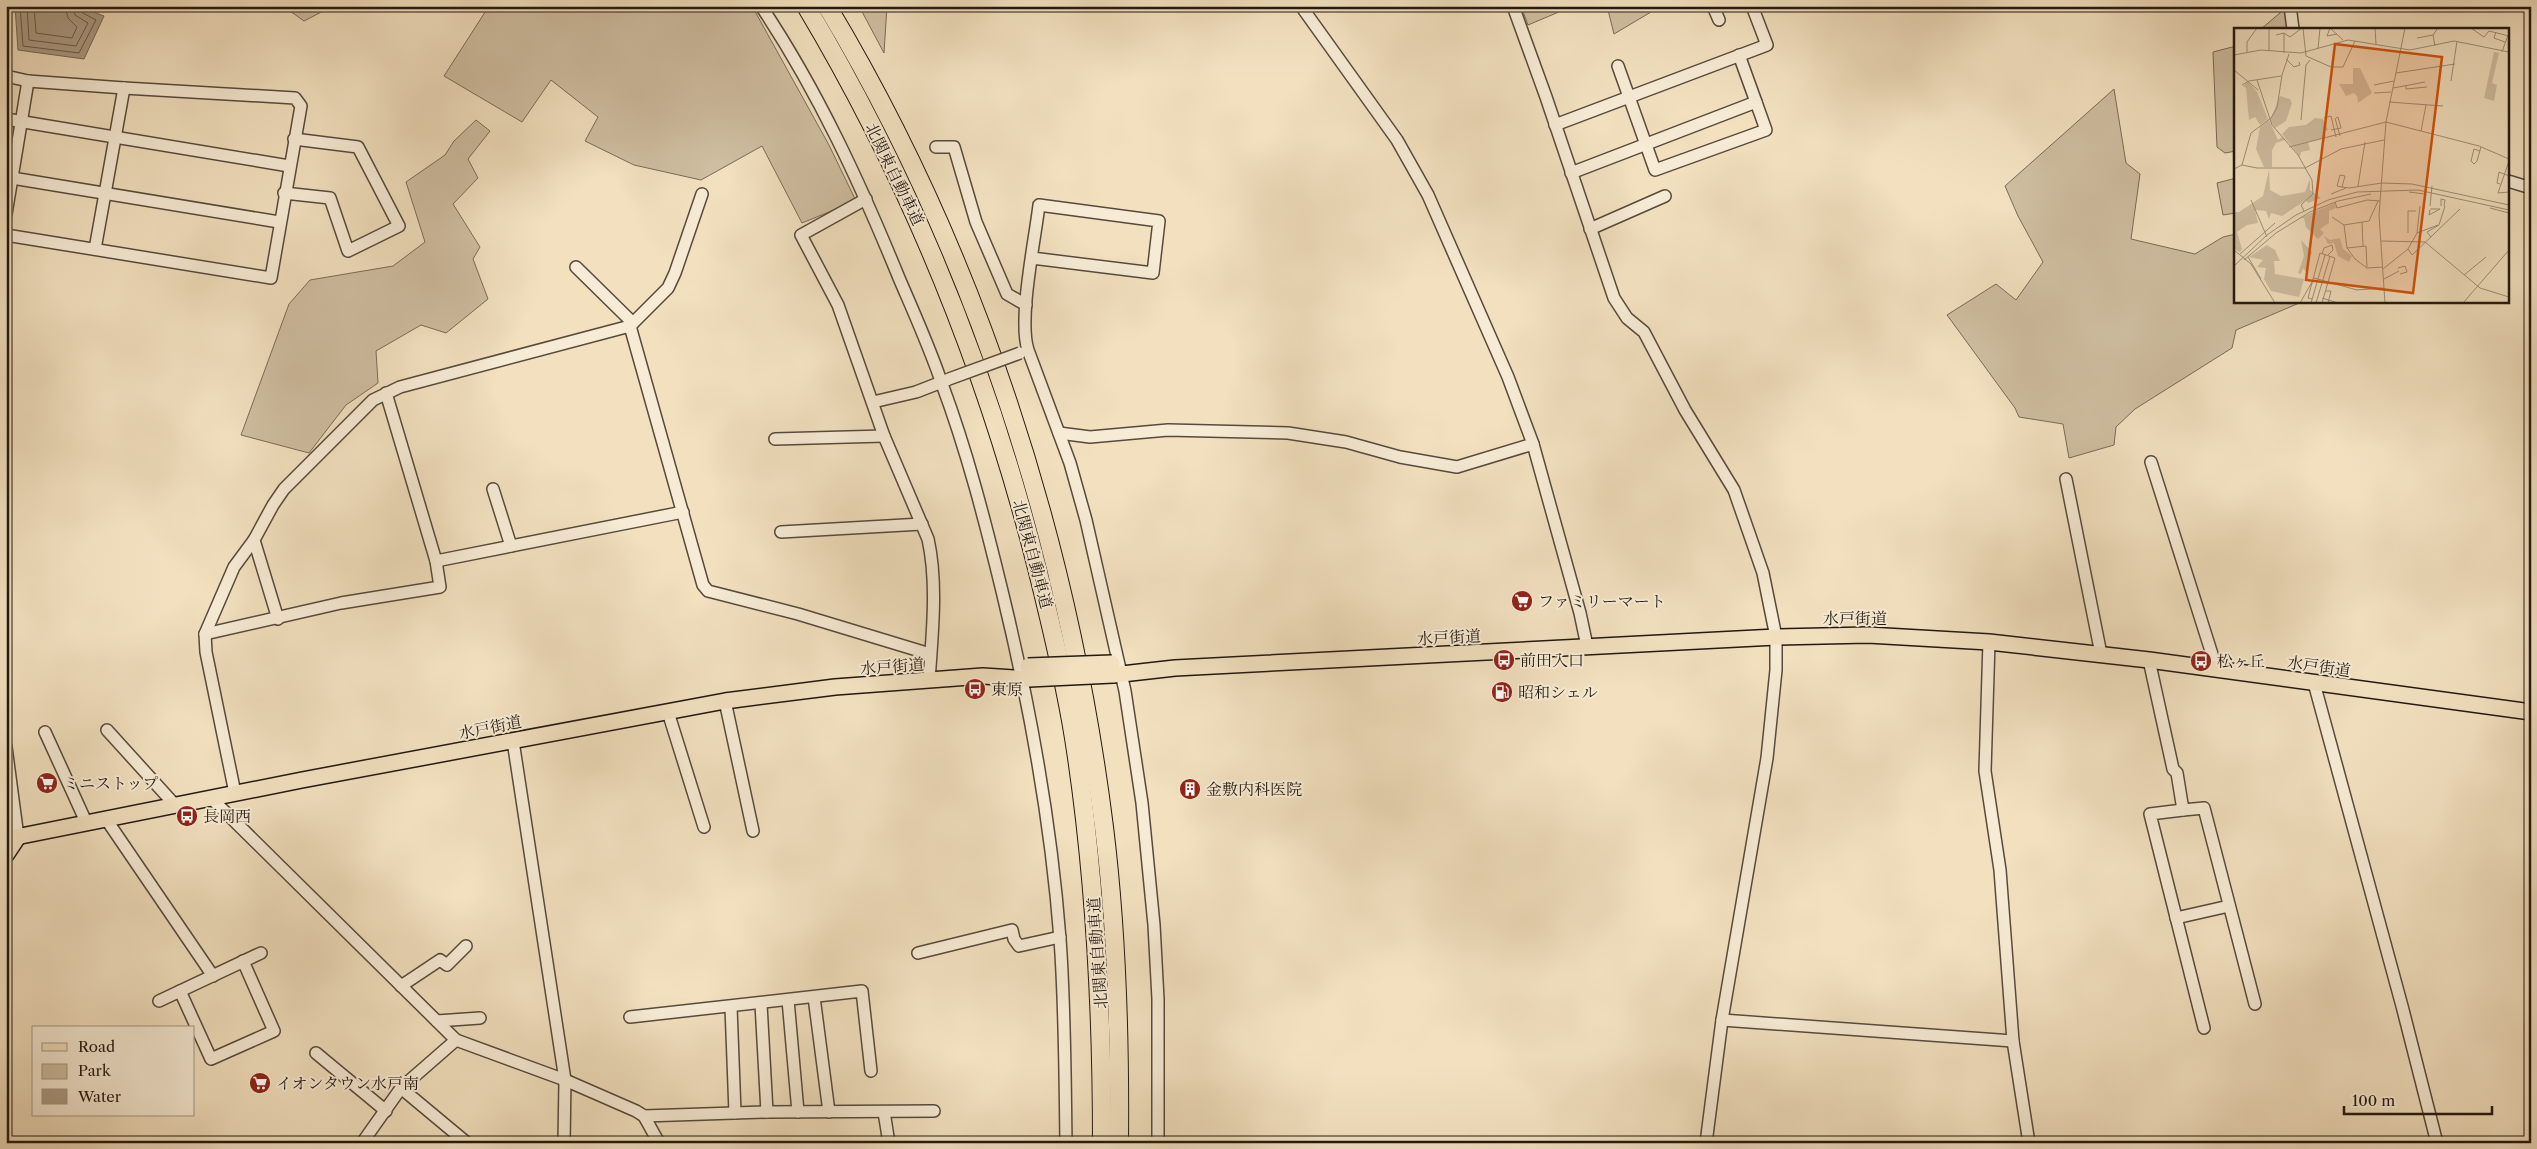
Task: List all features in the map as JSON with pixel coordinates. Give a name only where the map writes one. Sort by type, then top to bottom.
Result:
[{"type":"highway","name":"北関東自動車道","points":[[806,6],[874,128],[916,215],[970,346],[998,429],[1025,520],[1059,662],[1073,735],[1086,829],[1100,992],[1102,1143]]},
{"type":"highway","name":"北関東自動車道","points":[[827,6],[893,127],[927,198],[958,270],[1014,422],[1042,517],[1070,624],[1090,730],[1104,828],[1118,994],[1119,1143]]},
{"type":"main road","name":"水戸街道","points":[[12,838],[235,793],[725,701],[835,687],[1025,673],[1175,668],[1586,646],[1868,634],[1989,642],[2101,654],[2531,712]]},
{"type":"main road","points":[[6,856],[12,838]]},
{"type":"street","points":[[761,6],[820,107],[866,199],[945,380],[1025,673],[1047,819],[1060,937],[1066,1143]]},
{"type":"street","points":[[1301,6],[1415,168],[1508,377],[1534,444],[1580,613],[1586,646]]},
{"type":"street","points":[[1513,6],[1614,298],[1627,318],[1644,332],[1685,410],[1734,490],[1763,574],[1776,637],[1776,670],[1767,758],[1722,1020],[1706,1143]]},
{"type":"street","points":[[1713,6],[1719,20]]},
{"type":"street","points":[[1555,125],[1767,45],[1752,6]]},
{"type":"street","points":[[2290,6],[2293,28]]},
{"type":"street","points":[[1618,66],[1655,170],[1766,130],[1739,56]]},
{"type":"street","points":[[6,76],[28,81],[295,98],[301,106],[270,278],[6,235]]},
{"type":"street","points":[[6,214],[10,178],[22,122],[28,81]]},
{"type":"street","points":[[95,249],[124,88]]},
{"type":"street","points":[[1571,173],[1756,102]]},
{"type":"street","points":[[6,119],[289,166]]},
{"type":"street","points":[[284,193],[330,198],[348,250],[399,226],[358,147],[294,138]]},
{"type":"street","points":[[936,147],[954,147],[976,222],[1007,294],[1026,305]]},
{"type":"street","points":[[10,178],[280,222]]},
{"type":"street","points":[[2510,182],[2531,188]]},
{"type":"street","points":[[235,793],[206,652],[205,634],[234,567],[254,540],[284,489],[373,400],[386,393],[400,387],[632,325],[668,288],[702,194]]},
{"type":"street","points":[[1590,229],[1665,196]]},
{"type":"street","points":[[866,199],[801,234],[838,305],[884,436],[922,524],[931,554],[929,681]]},
{"type":"street","points":[[1032,258],[1154,273],[1159,221],[1039,205],[1032,258],[1026,305],[1024,330],[1024,352],[1059,433],[1086,520],[1142,803],[1154,925],[1158,1008],[1158,1143]]},
{"type":"street","points":[[576,267],[632,325],[703,585],[708,591],[798,614],[930,654]]},
{"type":"street","points":[[873,402],[916,392],[1024,352]]},
{"type":"street","points":[[205,634],[278,619],[340,603],[440,587],[436,560],[386,393]]},
{"type":"street","points":[[1059,433],[1090,437],[1168,430],[1288,433],[1346,442],[1400,458],[1457,467],[1534,444]]},
{"type":"street","points":[[775,438],[884,436]]},
{"type":"street","points":[[2151,462],[2217,670]]},
{"type":"street","points":[[2066,479],[2101,654]]},
{"type":"street","points":[[493,489],[511,546]]},
{"type":"street","points":[[436,560],[683,512]]},
{"type":"street","points":[[781,532],[922,524]]},
{"type":"street","points":[[254,540],[278,619]]},
{"type":"street","points":[[1989,642],[1985,771],[2000,870],[2013,1041],[2029,1143]]},
{"type":"street","points":[[2149,660],[2173,769],[2177,773],[2183,810]]},
{"type":"street","points":[[2314,683],[2402,1006],[2437,1143]]},
{"type":"street","points":[[725,701],[753,831]]},
{"type":"street","points":[[668,712],[704,827]]},
{"type":"street","points":[[107,730],[176,805]]},
{"type":"street","points":[[45,732],[87,824]]},
{"type":"street","points":[[514,741],[565,1080],[564,1143]]},
{"type":"street","points":[[6,747],[12,838]]},
{"type":"street","points":[[211,798],[456,1040],[565,1080],[644,1116],[767,1112],[934,1111]]},
{"type":"street","points":[[2204,1028],[2150,814],[2204,808],[2255,1004]]},
{"type":"street","points":[[106,820],[213,976]]},
{"type":"street","points":[[2176,918],[2229,906]]},
{"type":"street","points":[[918,953],[1012,930],[1014,939],[1019,946],[1060,937]]},
{"type":"street","points":[[401,986],[440,960],[447,965],[466,946]]},
{"type":"street","points":[[159,1001],[261,953]]},
{"type":"street","points":[[180,991],[212,1059],[274,1032],[244,961]]},
{"type":"street","points":[[630,1017],[761,1004],[862,991],[871,1071]]},
{"type":"street","points":[[814,997],[829,1112]]},
{"type":"street","points":[[788,1000],[798,1112]]},
{"type":"street","points":[[761,1004],[767,1112]]},
{"type":"street","points":[[731,1006],[735,1114]]},
{"type":"street","points":[[437,1021],[480,1018]]},
{"type":"street","points":[[1722,1020],[2013,1041]]},
{"type":"street","points":[[362,1143],[401,1088],[456,1040]]},
{"type":"street","points":[[316,1053],[386,1111]]},
{"type":"street","points":[[401,1088],[467,1143]]},
{"type":"street","points":[[884,1112],[889,1143]]},
{"type":"street","points":[[644,1116],[659,1143]]},
{"type":"green space","points":[[192,6],[333,6],[304,21],[290,11]]},
{"type":"green space","points":[[489,6],[752,6],[829,145],[856,201],[802,223],[762,146],[701,180],[634,165],[585,141],[598,117],[551,80],[522,122],[444,76]]},
{"type":"green space","points":[[859,6],[887,6],[884,53]]},
{"type":"green space","points":[[1521,6],[1573,6],[1528,25]]},
{"type":"green space","points":[[1607,6],[1655,6],[1651,12],[1614,34]]},
{"type":"green space","points":[[2287,7],[2289,28],[2262,28]]},
{"type":"green space","points":[[2234,47],[2234,151],[2225,153],[2217,147],[2213,52]]},
{"type":"green space","points":[[2114,89],[2126,163],[2140,174],[2131,239],[2195,254],[2223,237],[2234,234],[2234,302],[2302,302],[2236,330],[2232,348],[2135,409],[2116,427],[2114,445],[2069,458],[2063,424],[2019,417],[2015,408],[1947,315],[1996,284],[2016,300],[2043,262],[2018,216],[2005,186]]},
{"type":"green space","points":[[476,120],[490,131],[468,159],[478,178],[453,204],[480,247],[473,259],[488,299],[446,333],[421,325],[376,351],[378,383],[346,405],[309,453],[241,435],[289,304],[310,280],[393,266],[425,242],[406,182],[445,155],[454,141]]},
{"type":"green space","points":[[2234,179],[2234,213],[2223,215],[2217,183]]},
{"type":"water","points":[[15,6],[78,6],[104,16],[84,59],[18,50]]},
{"type":"place","name":"ファミリーマート","points":[[1522,601]]},
{"type":"place","name":"前田入口","points":[[1504,660]]},
{"type":"place","name":"松ヶ丘","points":[[2201,661]]},
{"type":"place","name":"東原","points":[[975,689]]},
{"type":"place","name":"昭和シェル","points":[[1502,692]]},
{"type":"place","name":"ミニストップ","points":[[47,783]]},
{"type":"place","name":"金敷内科医院","points":[[1190,789]]},
{"type":"place","name":"長岡西","points":[[187,816]]},
{"type":"place","name":"イオンタウン水戸南","points":[[260,1083]]}]
